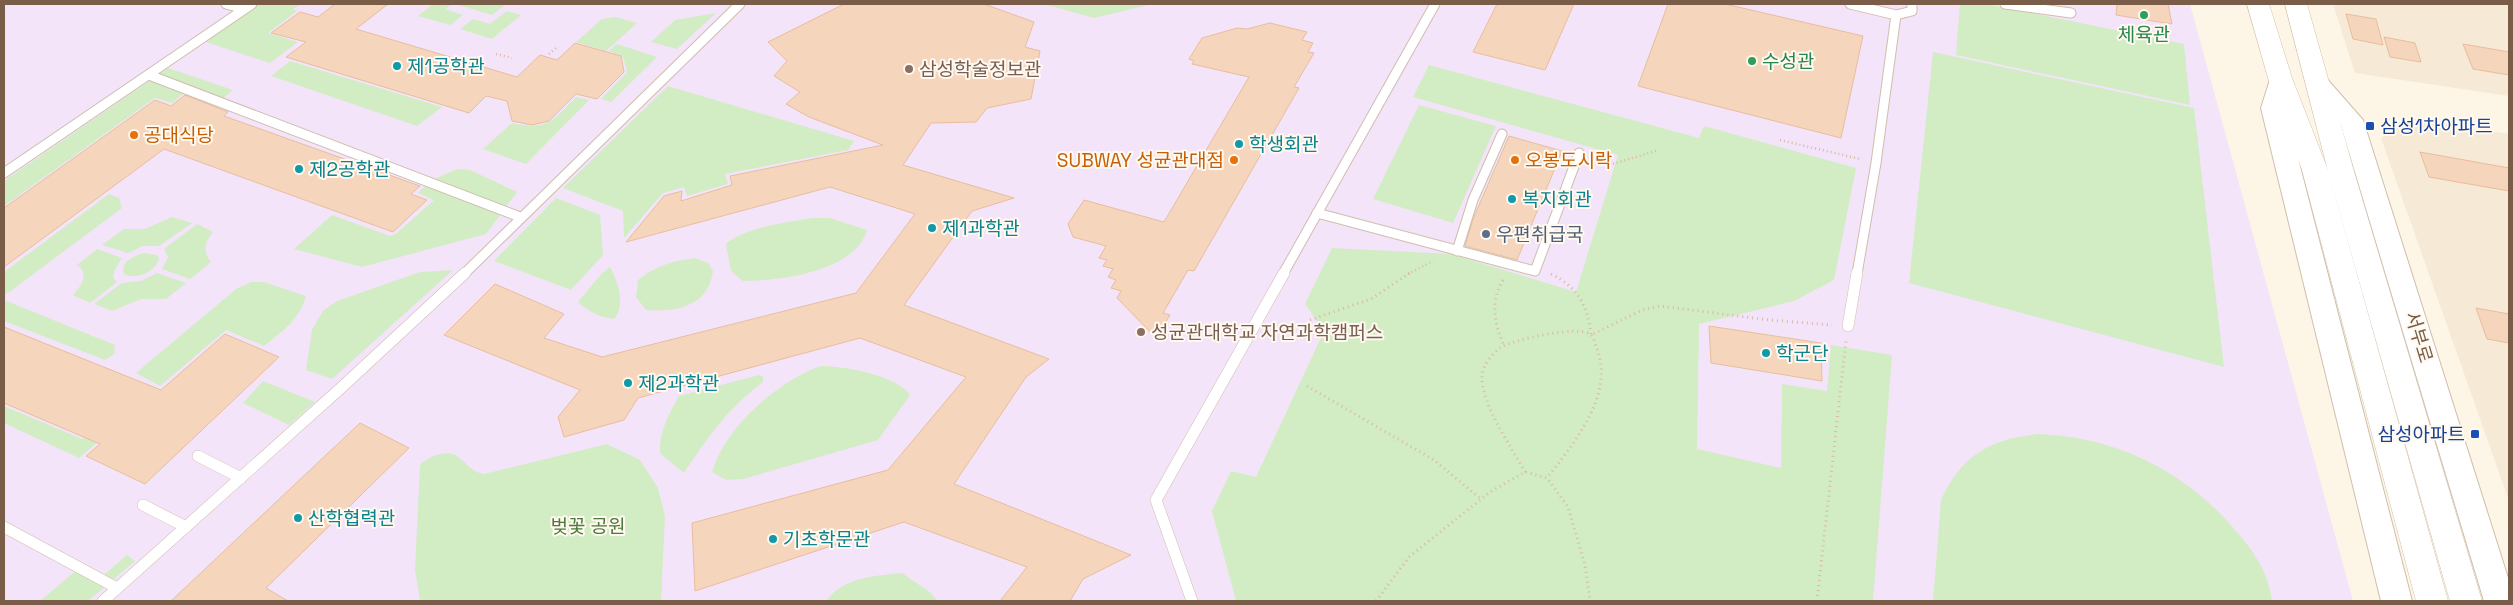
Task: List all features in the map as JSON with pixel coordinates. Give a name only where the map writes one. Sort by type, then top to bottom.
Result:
[{"type":"main road","points":[[2258,4],[2280,78],[2315,170],[2432,601]]},
{"type":"main road","name":"서부로","points":[[2296,4],[2342,175],[2466,601]]},
{"type":"street","points":[[2280,78],[2273,108],[2397,601]]},
{"type":"street","name":"서부로","points":[[2319,84],[2351,120],[2500,601]]},
{"type":"lane","points":[[226,4],[248,6]]},
{"type":"lane","points":[[103,601],[376,356],[484,255],[520,217],[740,4]]},
{"type":"lane","points":[[1192,601],[1156,500],[1436,4]]},
{"type":"lane","points":[[1850,4],[1896,15],[1912,11],[1912,4]]},
{"type":"lane","points":[[2005,4],[2071,13]]},
{"type":"lane","points":[[4,173],[248,6]]},
{"type":"lane","points":[[1848,326],[1876,163],[1896,15]]},
{"type":"lane","points":[[149,75],[520,217]]},
{"type":"lane","points":[[1457,251],[1473,200],[1502,134]]},
{"type":"lane","points":[[1317,214],[1535,271],[1579,153]]},
{"type":"lane","points":[[198,456],[241,478]]},
{"type":"lane","points":[[143,505],[186,527]]},
{"type":"lane","points":[[4,527],[118,588]]},
{"type":"path","points":[[549,54],[557,47]]},
{"type":"path","points":[[496,54],[512,58]]},
{"type":"path","points":[[1780,140],[1876,163]]},
{"type":"path","points":[[1610,165],[1656,151]]},
{"type":"path","points":[[1310,320],[1371,299],[1419,267],[1457,251]]},
{"type":"path","points":[[1504,346],[1498,334],[1494,311],[1495,294],[1507,276],[1516,272],[1535,271],[1558,277],[1580,293],[1588,312],[1591,335],[1600,353],[1602,375],[1598,393],[1570,449],[1546,478]]},
{"type":"path","points":[[1591,335],[1624,318],[1660,306],[1770,320],[1848,326],[1817,601]]},
{"type":"path","points":[[1590,601],[1585,565],[1568,507],[1546,478],[1524,472],[1483,393],[1482,374],[1485,365],[1496,350],[1504,346],[1558,331],[1582,330],[1591,335]]},
{"type":"path","points":[[1307,386],[1434,460],[1481,499]]},
{"type":"path","points":[[1376,601],[1409,557],[1481,499],[1524,472]]},
{"type":"shaded area","name":"성균관대학교 자연과학캠퍼스","points":[[4,4],[2190,4],[2353,601],[4,601]]},
{"type":"shaded area","points":[[2333,4],[2509,4],[2509,96],[2355,73]]},
{"type":"shaded area","points":[[2409,118],[2509,134],[2509,501],[2381,138]]},
{"type":"green space","points":[[258,4],[301,4],[293,9],[297,11],[268,33],[298,42],[270,63],[203,41]]},
{"type":"green space","points":[[433,4],[452,4],[445,9],[463,15],[450,25],[418,16]]},
{"type":"green space","points":[[506,4],[492,15],[458,5]]},
{"type":"green space","points":[[1044,4],[1152,4],[1094,18]]},
{"type":"green space","points":[[1960,4],[1987,4],[2184,44],[2190,105],[1956,55]]},
{"type":"green space","points":[[507,11],[521,15],[492,39],[460,29],[473,19],[490,24]]},
{"type":"green space","points":[[716,13],[677,49],[651,42],[675,20]]},
{"type":"green space","points":[[615,17],[637,23],[606,51],[576,42],[602,19]]},
{"type":"green space","points":[[617,44],[657,57],[611,102],[601,99],[627,72],[623,57],[609,51]]},
{"type":"green space","points":[[1933,52],[2194,108],[2224,367],[1909,283]]},
{"type":"green space","points":[[290,61],[442,107],[417,126],[271,76]]},
{"type":"green space","points":[[1429,65],[1699,138],[1704,126],[1856,168],[1834,280],[1794,301],[1699,324],[1697,449],[1781,468],[1782,384],[1827,391],[1831,345],[1892,355],[1873,601],[1236,601],[1212,511],[1231,471],[1256,477],[1324,331],[1305,304],[1332,248],[1451,254],[1576,292],[1618,155],[1413,97]]},
{"type":"green space","points":[[168,68],[233,90],[220,101],[188,90],[172,103],[155,98],[4,206],[4,181]]},
{"type":"green space","points":[[668,86],[854,141],[848,150],[725,174],[728,184],[687,196],[684,187],[663,193],[624,238],[623,211],[563,188]]},
{"type":"green space","points":[[576,97],[589,100],[526,164],[483,149],[512,123],[534,126],[542,125],[555,118]]},
{"type":"green space","points":[[1419,105],[1496,126],[1453,223],[1373,199]]},
{"type":"green space","points":[[457,169],[470,170],[517,192],[486,234],[362,267],[294,249],[332,215],[390,236],[397,233],[434,200],[418,193],[430,181]]},
{"type":"green space","points":[[109,194],[119,198],[122,208],[4,296],[4,272]]},
{"type":"green space","points":[[556,198],[600,215],[603,255],[571,290],[494,261]]},
{"type":"green space","points":[[172,217],[192,223],[159,246],[143,246],[128,253],[102,245],[124,229],[145,229]]},
{"type":"green space","points":[[813,218],[830,218],[867,230],[860,244],[848,255],[833,264],[815,271],[776,279],[743,281],[731,271],[726,244],[734,238],[755,229]]},
{"type":"green space","points":[[197,224],[213,232],[208,239],[206,247],[206,254],[211,262],[190,279],[162,269],[168,257],[164,249]]},
{"type":"green space","points":[[97,249],[122,258],[115,269],[113,278],[117,282],[90,303],[73,295],[79,288],[84,276],[77,265]]},
{"type":"green space","points":[[144,253],[157,255],[159,258],[154,267],[141,275],[125,275],[123,272],[124,265],[133,257]]},
{"type":"green space","points":[[695,258],[708,263],[713,271],[705,293],[698,300],[679,308],[646,310],[636,297],[638,280],[664,265]]},
{"type":"green space","points":[[610,267],[620,293],[620,307],[614,319],[594,314],[578,302],[602,273]]},
{"type":"green space","points":[[453,270],[332,379],[306,370],[312,330],[323,311],[337,301],[420,272]]},
{"type":"green space","points":[[157,273],[186,283],[166,299],[141,299],[112,311],[94,304],[122,283],[141,281]]},
{"type":"green space","points":[[251,282],[264,282],[306,296],[295,318],[271,341],[264,346],[226,330],[160,386],[136,373],[236,289]]},
{"type":"green space","points":[[4,300],[115,345],[114,354],[105,360],[4,321]]},
{"type":"green space","points":[[821,366],[856,370],[882,377],[903,388],[910,395],[878,440],[743,479],[726,480],[712,472],[728,439],[755,408],[788,383]]},
{"type":"green space","points":[[759,375],[763,376],[763,382],[719,424],[684,473],[660,453],[663,430],[679,396]]},
{"type":"green space","points":[[263,381],[315,402],[289,425],[243,403]]},
{"type":"green space","points":[[4,406],[82,439],[104,420],[116,427],[79,458],[4,423]]},
{"type":"green space","points":[[2038,434],[2092,441],[2118,449],[2143,459],[2189,487],[2229,523],[2251,549],[2267,579],[2272,601],[1933,601],[1941,500],[1949,484],[1958,471],[1979,452],[2006,440]]},
{"type":"green space","name":"벚꽃 공원","points":[[607,444],[640,460],[658,488],[665,516],[661,601],[420,601],[415,569],[420,465],[423,462],[437,455],[448,453],[457,456],[472,469],[484,474]]},
{"type":"green space","points":[[127,555],[135,561],[88,601],[40,601],[84,564],[104,575]]},
{"type":"green space","points":[[902,573],[931,593],[938,601],[826,601],[833,593],[851,582],[870,577]]},
{"type":"building","name":"제1공학관","points":[[335,4],[388,4],[356,29],[517,77],[540,55],[557,60],[575,43],[621,56],[624,72],[597,99],[576,94],[549,121],[532,125],[512,121],[507,101],[486,96],[469,113],[286,57],[306,42],[271,33],[300,12],[318,17]]},
{"type":"building","points":[[844,4],[984,4],[1034,22],[1025,47],[1040,51],[1031,99],[987,108],[976,122],[931,123],[903,165],[1014,198],[972,211],[904,305],[1049,359],[1026,377],[954,484],[1131,555],[1083,579],[1070,601],[1000,601],[1027,567],[904,522],[695,591],[692,523],[888,470],[966,377],[860,338],[638,398],[624,420],[564,437],[558,417],[580,390],[444,335],[495,284],[564,314],[544,338],[602,357],[856,293],[915,214],[830,187],[626,242],[664,196],[682,191],[681,201],[732,185],[730,176],[883,145],[809,117],[786,104],[800,92],[774,76],[787,61],[768,42]]},
{"type":"building","points":[[1497,4],[1574,4],[1545,70],[1473,52]]},
{"type":"building","name":"수성관","points":[[1668,4],[1725,4],[1863,36],[1841,138],[1638,86]]},
{"type":"building","name":"체육관","points":[[2117,4],[2168,4],[2172,24],[2116,15]]},
{"type":"building","points":[[2346,14],[2376,19],[2383,45],[2353,39]]},
{"type":"building","name":"학생회관","points":[[1270,23],[1307,32],[1302,40],[1313,43],[1308,52],[1314,53],[1294,87],[1299,88],[1194,271],[1188,270],[1163,313],[1170,315],[1156,338],[1117,298],[1121,291],[1111,288],[1116,280],[1108,277],[1113,269],[1103,266],[1107,260],[1099,258],[1106,246],[1073,237],[1068,224],[1084,200],[1164,222],[1249,77],[1192,64],[1194,61],[1189,59],[1202,38],[1237,28],[1247,29]]},
{"type":"building","points":[[2384,37],[2415,43],[2421,62],[2390,57]]},
{"type":"building","points":[[2463,44],[2509,52],[2509,75],[2473,69]]},
{"type":"building","name":"제2공학관","points":[[185,95],[228,112],[224,116],[420,186],[411,194],[427,200],[393,232],[164,149],[4,267],[4,208],[155,100],[171,106]]},
{"type":"building","name":"복지회관","points":[[1509,136],[1562,151],[1517,260],[1465,246],[1473,219]]},
{"type":"building","points":[[2420,152],[2509,168],[2509,191],[2429,177]]},
{"type":"building","points":[[2476,308],[2509,314],[2509,343],[2487,339]]},
{"type":"building","name":"학군단","points":[[1709,326],[1821,343],[1822,381],[1711,363]]},
{"type":"building","points":[[4,327],[161,390],[225,334],[279,357],[145,484],[86,456],[100,444],[4,403]]},
{"type":"building","name":"산학협력관","points":[[360,423],[409,448],[266,588],[288,601],[171,601]]},
{"type":"place","name":"체육관","points":[[2144,15]]},
{"type":"place","name":"수성관","points":[[1752,61]]},
{"type":"place","name":"제1공학관","points":[[397,66]]},
{"type":"place","name":"삼성학술정보관","points":[[909,69]]},
{"type":"place","name":"삼성1차아파트","points":[[2370,126]]},
{"type":"place","name":"공대식당","points":[[134,135]]},
{"type":"place","name":"학생회관","points":[[1239,144]]},
{"type":"place","name":"SUBWAY 성균관대점","points":[[1234,160]]},
{"type":"place","name":"오봉도시락","points":[[1515,160]]},
{"type":"place","name":"제2공학관","points":[[299,169]]},
{"type":"place","name":"복지회관","points":[[1512,199]]},
{"type":"place","name":"제1과학관","points":[[932,228]]},
{"type":"place","name":"우편취급국","points":[[1486,234]]},
{"type":"place","name":"성균관대학교 자연과학캠퍼스","points":[[1141,332]]},
{"type":"place","name":"학군단","points":[[1766,353]]},
{"type":"place","name":"제2과학관","points":[[628,383]]},
{"type":"place","name":"삼성아파트","points":[[2475,434]]},
{"type":"place","name":"산학협력관","points":[[298,518]]},
{"type":"place","name":"기초학문관","points":[[773,539]]}]
